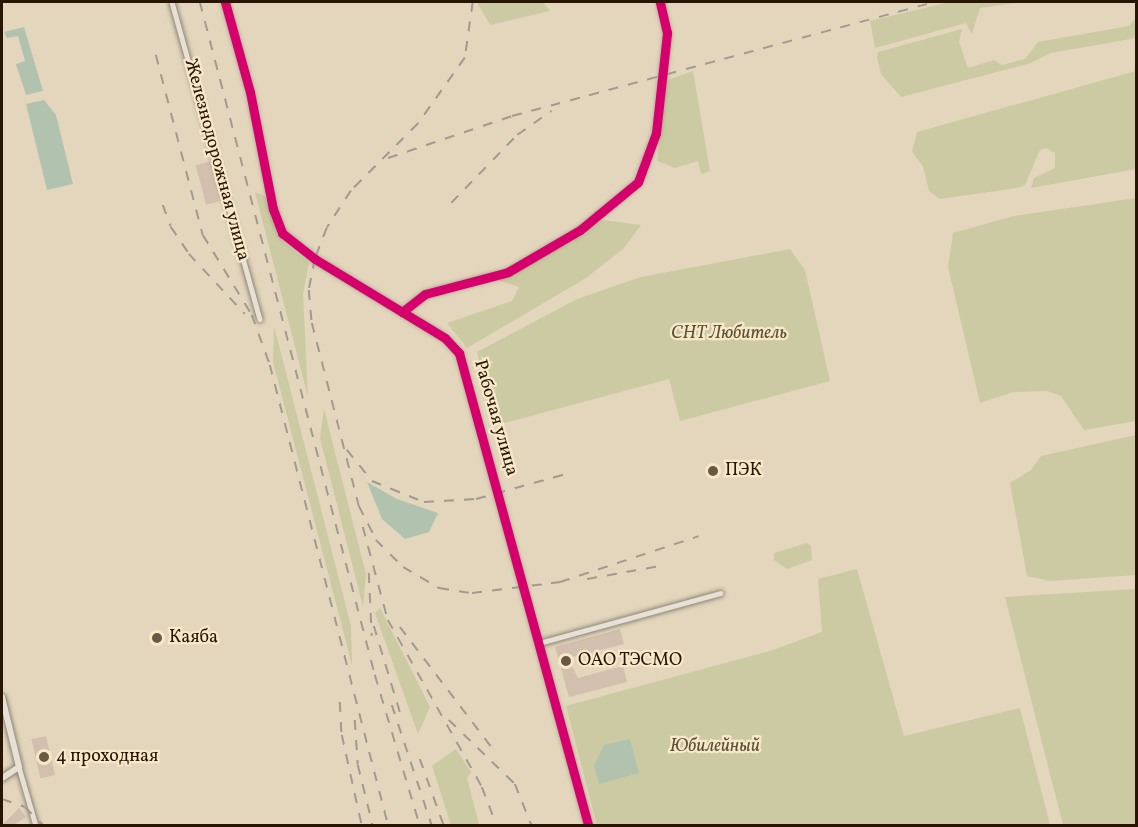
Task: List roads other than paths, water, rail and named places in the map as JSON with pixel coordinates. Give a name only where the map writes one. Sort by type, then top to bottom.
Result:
[{"type":"main road","points":[[2,697],[19,767],[2,778]]},
{"type":"street","name":"Железнодорожная улица","points":[[172,2],[260,319]]},
{"type":"street","name":"Рабочая улица","points":[[225,2],[250,92],[278,226],[315,259],[445,338],[459,353],[588,825]]},
{"type":"street","points":[[402,312],[425,294],[513,269],[580,230],[638,182],[656,133],[666,33],[660,2]]},
{"type":"street","points":[[539,643],[720,593]]},
{"type":"street","points":[[19,767],[36,825]]},
{"type":"railway","points":[[200,2],[375,675],[420,826]]},
{"type":"railway","points":[[473,2],[465,58],[418,124],[351,191],[327,228],[315,259],[309,290],[312,323],[359,506],[376,540],[403,567],[439,588],[472,593],[560,582],[699,536]]},
{"type":"railway","points":[[388,158],[512,116],[935,2]]},
{"type":"railway","points":[[156,55],[203,235],[252,315],[270,365],[388,826]]},
{"type":"railway","points":[[451,203],[517,135],[551,111]]},
{"type":"railway","points":[[163,205],[171,227],[189,254],[245,314]]},
{"type":"railway","points":[[347,450],[372,481],[424,502],[476,499],[570,473]]},
{"type":"railway","points":[[363,527],[388,620],[482,787],[497,826]]},
{"type":"railway","points":[[587,579],[660,566]]},
{"type":"railway","points":[[369,573],[372,636]]},
{"type":"railway","points":[[374,626],[400,712]]},
{"type":"railway","points":[[400,627],[496,753]]},
{"type":"railway","points":[[340,702],[342,735],[362,826]]},
{"type":"railway","points":[[392,705],[432,826]]},
{"type":"railway","points":[[355,720],[358,765],[373,826]]},
{"type":"railway","points":[[449,720],[515,784],[532,826]]},
{"type":"railway","points":[[420,759],[444,826]]},
{"type":"railway","points":[[2,799],[25,807],[44,826]]},
{"type":"place","name":"ПЭК","points":[[713,471]]},
{"type":"place","name":"Каяба","points":[[157,638]]},
{"type":"place","name":"ОАО ТЭСМО","points":[[566,661]]},
{"type":"place","name":"4 проходная","points":[[44,757]]},
{"type":"park label","name":"СНТ Любитель","points":[[729,334]]},
{"type":"park label","name":"Юбилейный","points":[[715,747]]}]
